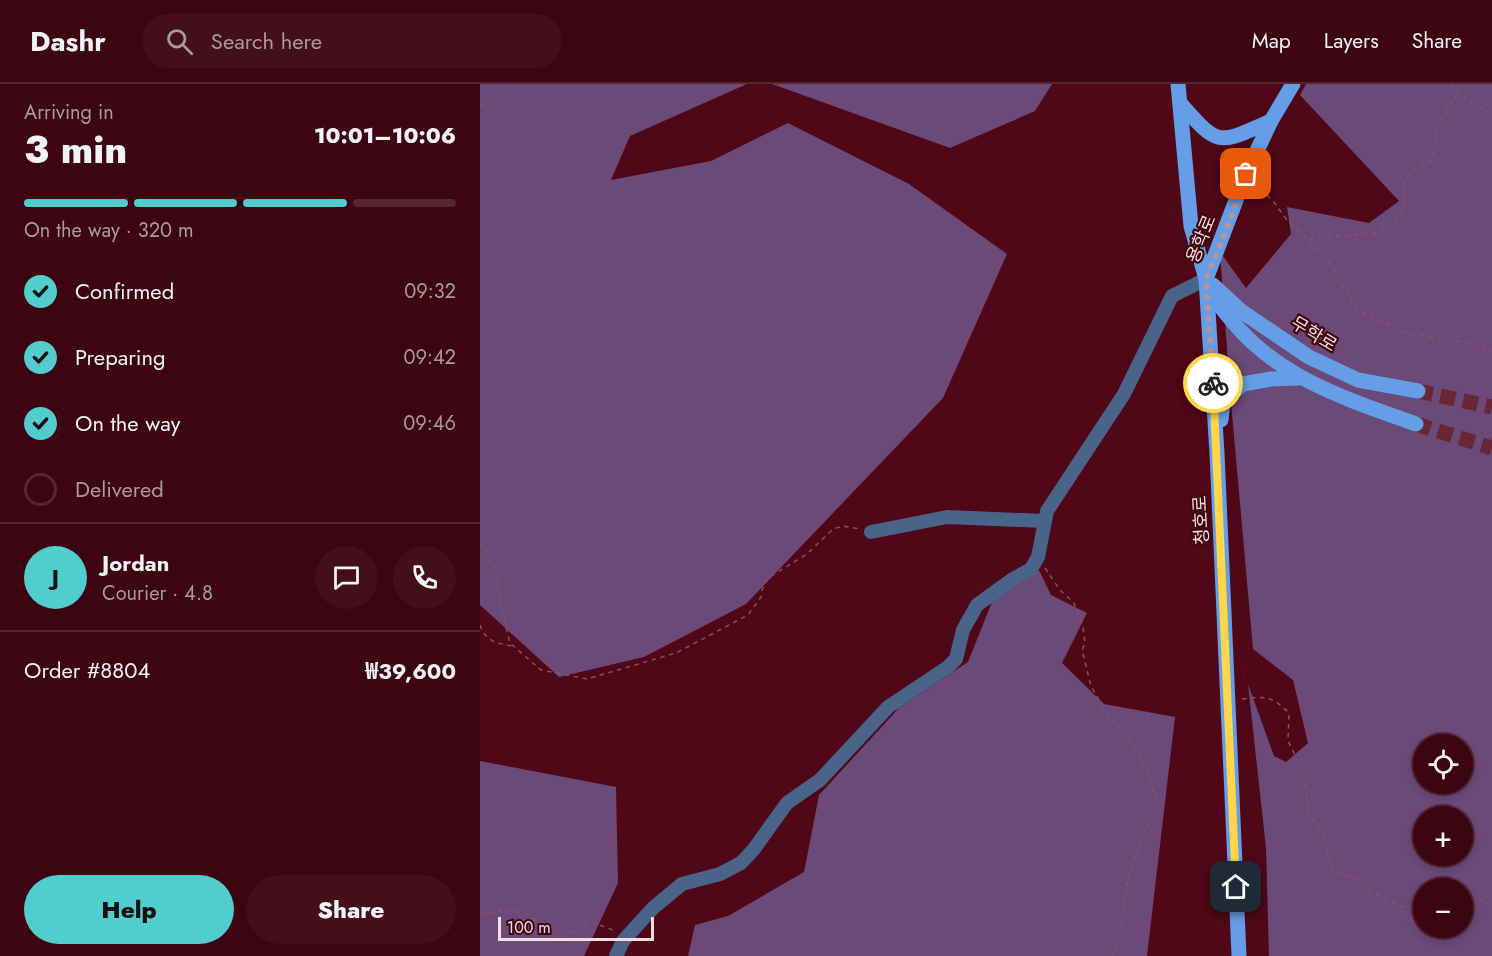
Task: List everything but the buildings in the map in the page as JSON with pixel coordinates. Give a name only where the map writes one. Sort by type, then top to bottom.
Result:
[{"type":"main road","name":"청호로","points":[[1178,84],[1191,226],[1206,279],[1217,453],[1239,956]]},
{"type":"main road","name":"용학로","points":[[1206,279],[1246,174],[1270,121],[1293,84]]},
{"type":"main road","points":[[1180,103],[1204,131],[1219,139],[1236,137],[1270,121]]},
{"type":"main road","points":[[1206,279],[1214,298],[1246,338],[1288,371],[1347,400],[1416,424]]},
{"type":"main road","name":"무학로","points":[[1206,279],[1242,311],[1309,357],[1358,380],[1418,391]]},
{"type":"main road","points":[[1217,453],[1223,401],[1243,384],[1270,379],[1302,378]]},
{"type":"lane","points":[[616,956],[622,941],[653,908],[682,884],[720,874],[741,863],[787,803],[820,780],[888,707],[948,667],[956,659],[963,630],[977,605],[1031,569],[1038,557],[1047,511],[1124,394],[1172,296],[1206,279]]},
{"type":"lane","points":[[871,532],[947,517],[1046,521]]},
{"type":"path","points":[[480,105],[490,102],[503,90],[517,84]]},
{"type":"path","points":[[1451,84],[1465,99],[1492,112]]},
{"type":"path","points":[[1308,239],[1376,233],[1400,213],[1404,205],[1402,192],[1405,182],[1413,172],[1432,160],[1438,124],[1458,92]]},
{"type":"path","points":[[1258,179],[1258,187],[1338,273],[1355,309],[1407,333],[1463,342],[1492,352]]},
{"type":"path","points":[[480,543],[496,571],[501,608],[510,643],[541,670],[587,679],[676,653],[748,615],[761,597],[768,578],[807,554],[833,529],[843,526],[871,532]]},
{"type":"path","points":[[1038,557],[1060,590],[1074,603],[1083,627],[1085,643],[1082,650],[1091,686],[1106,712],[1125,734],[1145,766],[1156,801],[1129,873],[1121,926],[1113,956]]},
{"type":"path","points":[[480,625],[482,632],[492,641],[514,646]]},
{"type":"path","points":[[1228,702],[1260,697],[1275,700],[1289,713],[1288,741],[1305,781],[1309,813],[1323,834],[1332,870],[1365,882],[1371,892],[1404,907],[1413,922]]},
{"type":"path","points":[[1473,905],[1492,892]]},
{"type":"path","points":[[480,914],[515,910],[533,916],[543,932],[554,937],[569,935],[588,921],[613,931],[632,931]]},
{"type":"shaded area","points":[[480,84],[747,84],[630,136],[611,180],[711,161],[788,123],[909,184],[1007,254],[943,398],[746,604],[644,657],[559,677],[480,605]]},
{"type":"shaded area","points":[[772,84],[1052,84],[1035,111],[950,148]]},
{"type":"shaded area","points":[[1306,84],[1492,84],[1492,956],[1269,956],[1266,848],[1248,684],[1274,756],[1286,762],[1308,743],[1293,680],[1253,649],[1220,252],[1246,288],[1291,234],[1287,207],[1369,223],[1399,201],[1300,95]]},
{"type":"shaded area","points":[[1039,570],[1051,595],[1087,613],[1062,663],[1104,704],[1175,717],[1147,956],[688,956],[695,925],[728,916],[804,872],[819,795],[899,708],[968,662],[994,597]]},
{"type":"shaded area","points":[[480,761],[616,787],[618,883],[584,956],[480,956]]},
{"type":"tunnel","points":[[1418,391],[1492,407]]},
{"type":"tunnel","points":[[1416,424],[1492,448]]},
{"type":"way so far","points":[[1213,383],[1206,279],[1246,174]]},
{"type":"route","points":[[1213,383],[1236,887]]}]
